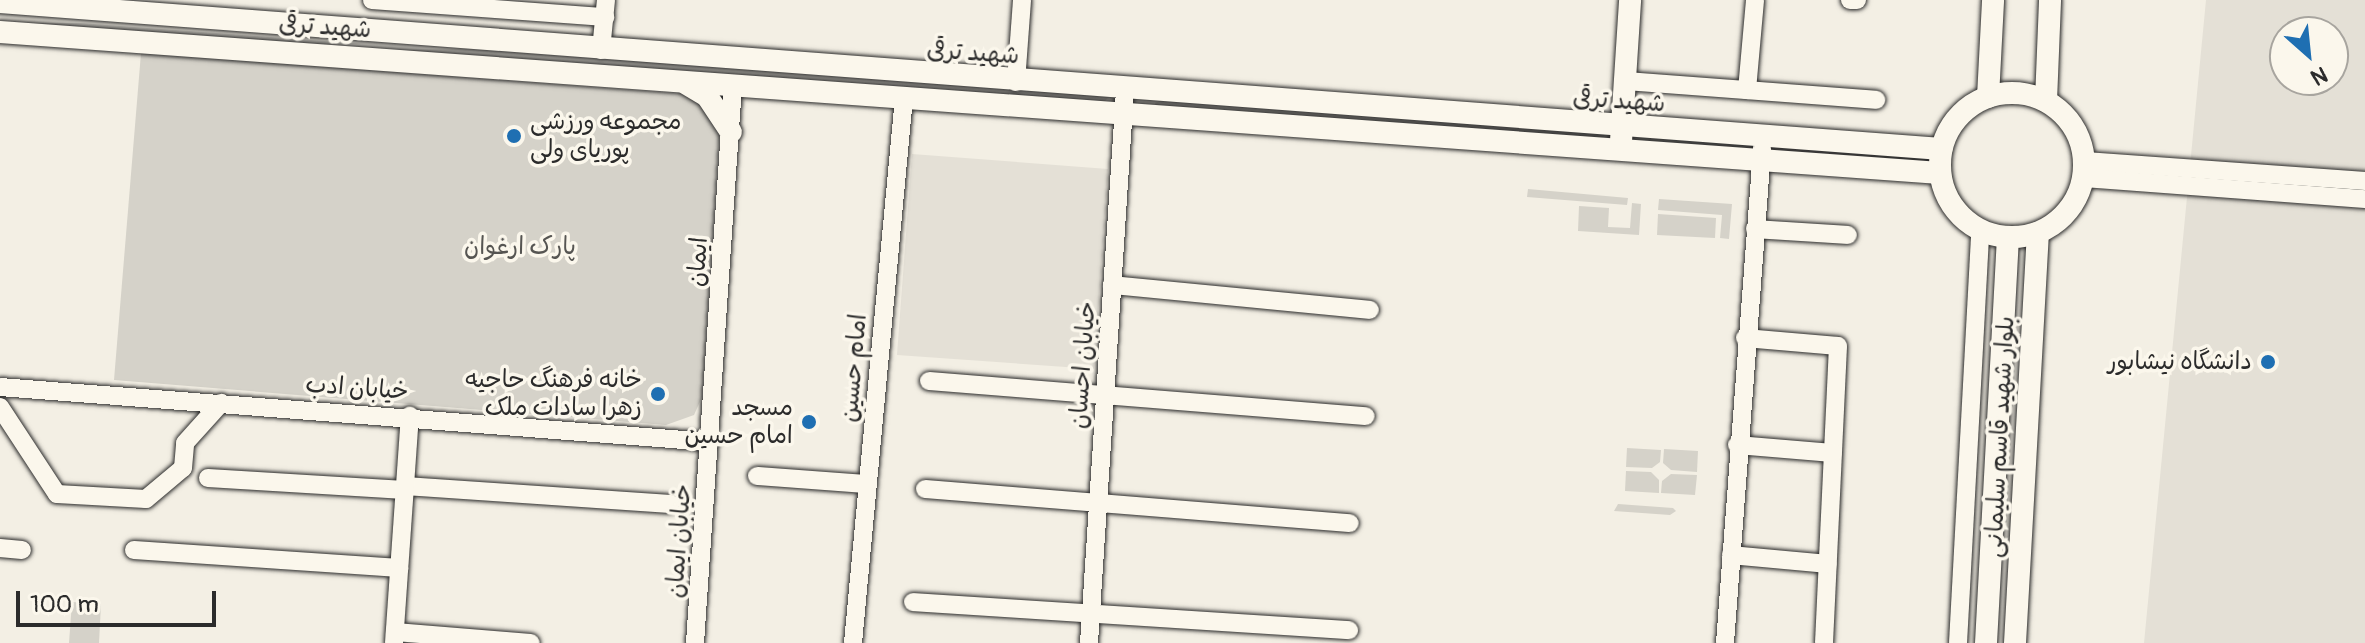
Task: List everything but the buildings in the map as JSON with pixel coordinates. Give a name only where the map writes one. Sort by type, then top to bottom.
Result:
[{"type":"main road","points":[[1621,139],[1630,0]]},
{"type":"main road","points":[[1988,97],[1993,0]]},
{"type":"main road","points":[[2046,101],[2050,0]]},
{"type":"main road","name":"شهید ترقی","points":[[3,3],[212,9],[380,33],[1016,82],[1124,102]]},
{"type":"main road","points":[[2,32],[3,3]]},
{"type":"main road","name":"شهید ترقی","points":[[2,32],[379,56],[904,97],[1124,102],[1621,139],[1761,161],[1940,173]]},
{"type":"main road","points":[[379,56],[380,33]]},
{"type":"main road","points":[[679,80],[707,96],[731,132]]},
{"type":"main road","points":[[2017,93],[2046,101],[2073,126],[2084,169],[2068,212],[2038,233],[2008,238],[1980,231],[1960,216],[1946,196],[1940,173],[1941,149],[1959,118],[1988,97],[2017,93]]},
{"type":"main road","name":"شهید ترقی","points":[[1621,139],[1763,137],[1941,149]]},
{"type":"main road","name":"بلوار شهید قاسم سلیمانی","points":[[2015,643],[2038,233]]},
{"type":"main road","name":"بلوار شهید قاسم سلیمانی","points":[[1986,643],[2008,238]]},
{"type":"street","points":[[372,0],[605,8],[601,50]]},
{"type":"street","points":[[1016,82],[1022,0]]},
{"type":"street","points":[[1747,90],[1755,0]]},
{"type":"street","points":[[1850,0],[1857,0]]},
{"type":"street","points":[[1625,81],[1876,100]]},
{"type":"street","name":"ایمان","points":[[710,442],[733,85]]},
{"type":"street","name":"امام حسین","points":[[853,643],[904,97]]},
{"type":"street","name":"خیابان احسان","points":[[1089,643],[1124,102]]},
{"type":"street","points":[[1725,643],[1745,338],[1763,137]]},
{"type":"street","points":[[2084,169],[2365,181]]},
{"type":"street","points":[[2084,169],[2365,199]]},
{"type":"street","points":[[1755,229],[1848,235]]},
{"type":"street","points":[[1958,643],[1980,231]]},
{"type":"street","points":[[1112,285],[1370,310]]},
{"type":"street","points":[[1745,338],[1838,346],[1824,643]]},
{"type":"street","points":[[929,381],[1366,416]]},
{"type":"street","name":"خیابان ادب","points":[[0,387],[410,416],[710,442]]},
{"type":"street","points":[[0,407],[57,494],[146,499],[183,468],[185,443],[221,403]]},
{"type":"street","points":[[410,416],[395,638],[531,643]]},
{"type":"street","name":"خیابان ایمان","points":[[695,643],[710,442]]},
{"type":"street","points":[[1737,445],[1833,453]]},
{"type":"street","points":[[757,476],[867,484]]},
{"type":"street","points":[[208,478],[670,504]]},
{"type":"street","points":[[925,489],[1350,523]]},
{"type":"street","points":[[0,548],[22,550]]},
{"type":"street","points":[[134,550],[399,568]]},
{"type":"street","points":[[1731,555],[1828,564]]},
{"type":"street","points":[[913,602],[1349,630]]},
{"type":"shaded area","name":"دانشگاه نیشابور","points":[[2206,0],[2365,0],[2365,643],[2144,643]]},
{"type":"shaded area","points":[[912,154],[1108,169],[1094,369],[897,355]]},
{"type":"green space","points":[[21,23],[81,23],[364,44],[306,45]]},
{"type":"green space","points":[[466,49],[1101,93],[1109,97],[1104,102],[394,50]]},
{"type":"green space","name":"پارک ارغوان","points":[[141,53],[698,95],[720,124],[702,397],[694,415],[666,425],[114,380]]},
{"type":"green space","points":[[1162,100],[1606,134],[1600,140],[1157,108],[1155,103]]},
{"type":"green space","points":[[1528,189],[1628,198],[1627,205],[1527,197]]},
{"type":"green space","points":[[1659,199],[1732,204],[1729,239],[1720,238],[1722,215],[1658,210]]},
{"type":"green space","points":[[1632,203],[1641,204],[1639,235],[1578,231],[1579,206],[1609,208],[1608,227],[1630,228]]},
{"type":"green space","points":[[1658,214],[1716,218],[1715,238],[1657,235]]},
{"type":"green space","points":[[1627,448],[1661,450],[1660,462],[1652,468],[1626,467]]},
{"type":"green space","points":[[1664,449],[1698,451],[1697,472],[1671,470],[1663,463]]},
{"type":"green space","points":[[1626,471],[1651,472],[1659,480],[1659,493],[1625,491]]},
{"type":"green space","points":[[1671,474],[1697,475],[1695,495],[1661,493],[1662,481]]},
{"type":"green space","points":[[1618,504],[1673,508],[1676,511],[1670,515],[1614,511]]},
{"type":"green space","points":[[72,602],[101,604],[99,643],[69,643]]},
{"type":"place","name":"مجموعه ورزشی پوریای ولی","points":[[514,136]]},
{"type":"place","name":"دانشگاه نیشابور","points":[[2268,362]]},
{"type":"place","name":"خانه فرهنگ حاجیه زهرا سادات ملک","points":[[658,394]]},
{"type":"place","name":"مسجد امام حسین","points":[[809,422]]}]
